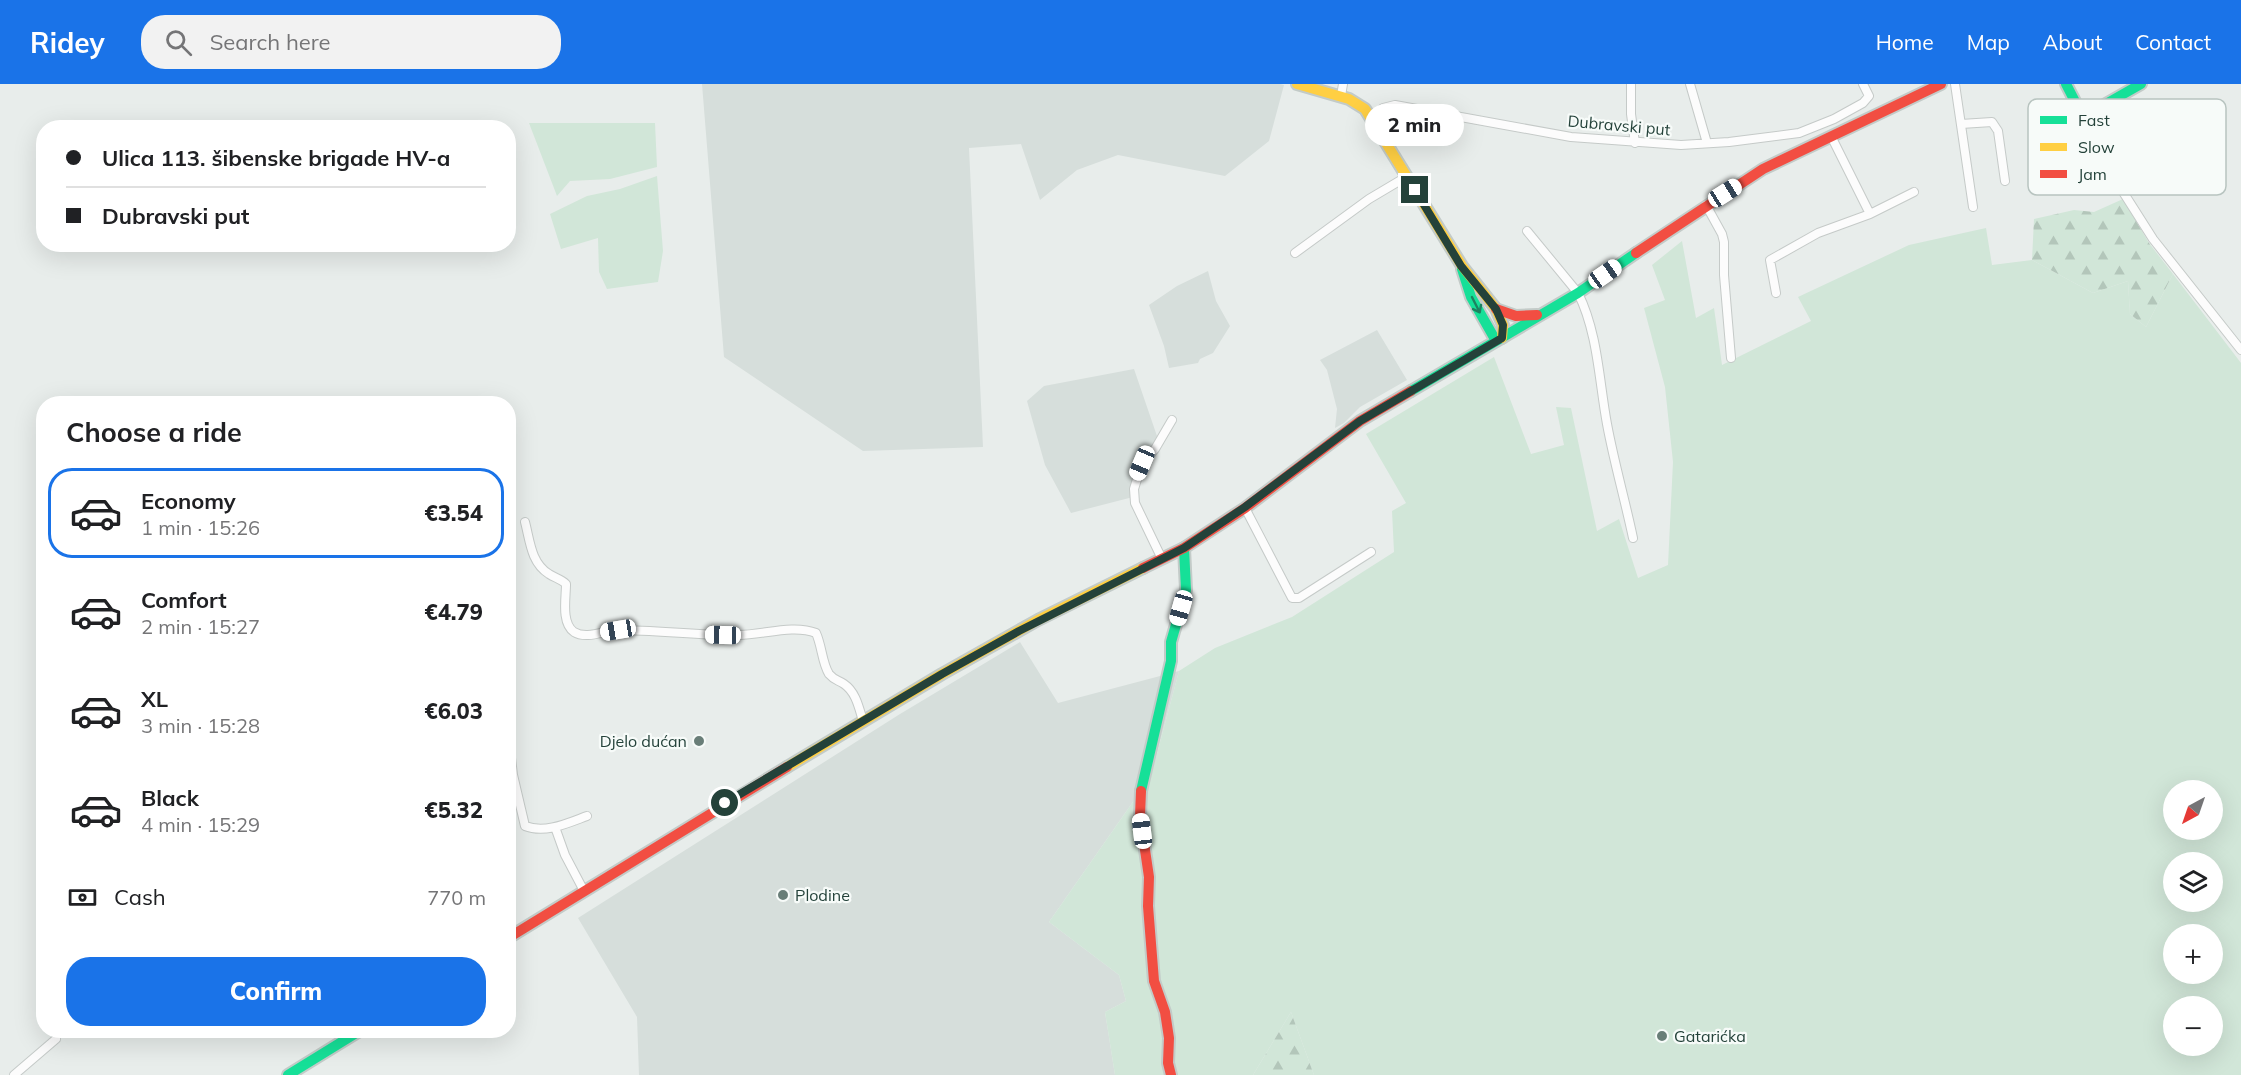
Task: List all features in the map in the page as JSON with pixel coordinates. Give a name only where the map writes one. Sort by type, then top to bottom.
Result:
[{"type":"main road","points":[[1297,84],[1356,102],[1371,118],[1461,266],[1496,309],[1503,325],[1499,340]]},
{"type":"main road","points":[[516,933],[863,721],[1038,620],[1184,548],[1245,507],[1360,421],[1578,293],[1706,205],[1763,169],[1941,84]]},
{"type":"main road","points":[[2066,84],[2074,99]]},
{"type":"main road","points":[[2115,99],[2141,84]]},
{"type":"main road","points":[[1461,266],[1471,297],[1499,340]]},
{"type":"main road","points":[[1496,309],[1505,314],[1523,317],[1544,314]]},
{"type":"main road","points":[[1170,1075],[1169,1038],[1165,1012],[1154,981],[1148,906],[1149,877],[1140,816],[1142,782],[1159,719],[1171,661],[1172,642],[1186,590],[1184,548]]},
{"type":"main road","points":[[288,1075],[348,1038]]},
{"type":"street","points":[[1341,96],[1343,84]]},
{"type":"street","points":[[1631,84],[1631,114],[1635,143]]},
{"type":"street","points":[[1690,84],[1707,143]]},
{"type":"street","name":"Dubravski put","points":[[1371,118],[1383,108],[1395,105],[1571,137],[1635,143],[1707,143],[1799,133],[1834,119],[1863,103],[1869,96],[1863,84]]},
{"type":"street","points":[[1954,84],[1973,207]]},
{"type":"street","points":[[1961,124],[1992,122],[1998,131],[2005,181]]},
{"type":"street","points":[[1831,136],[1870,214]]},
{"type":"street","points":[[1295,253],[1369,200],[1407,177]]},
{"type":"street","points":[[1776,293],[1770,260],[1818,233],[1870,214],[1914,192]]},
{"type":"street","points":[[2125,195],[2153,239],[2241,350]]},
{"type":"street","points":[[1706,205],[1724,242],[1724,275],[1731,358]]},
{"type":"street","points":[[1527,231],[1578,293],[1590,322],[1607,425],[1633,538]]},
{"type":"street","points":[[1162,559],[1135,503],[1134,489],[1142,463],[1155,449],[1172,420]]},
{"type":"street","points":[[1245,507],[1292,598],[1299,598],[1371,552]]},
{"type":"street","points":[[525,522],[533,556],[548,574],[566,584],[566,622],[574,632],[586,635],[618,630],[740,635],[810,631],[816,633],[819,640],[827,672],[853,692],[863,721]]},
{"type":"street","points":[[516,788],[525,826],[533,829],[555,827],[586,816]]},
{"type":"street","points":[[555,827],[565,855],[584,891]]},
{"type":"street","points":[[14,1075],[56,1039]]},
{"type":"shaded area","points":[[702,84],[1284,85],[1269,141],[1225,176],[1118,155],[1077,170],[1040,200],[1021,144],[969,148],[983,447],[863,451],[724,357]]},
{"type":"shaded area","points":[[1208,271],[1216,301],[1230,326],[1213,353],[1200,359],[1198,363],[1169,368],[1164,346],[1149,305],[1177,286]]},
{"type":"shaded area","points":[[1377,330],[1407,380],[1360,407],[1344,423],[1335,428],[1337,409],[1327,370],[1320,360]]},
{"type":"shaded area","points":[[1134,369],[1158,439],[1141,457],[1132,480],[1133,497],[1071,513],[1045,465],[1027,401],[1044,386]]},
{"type":"shaded area","points":[[1020,642],[1058,703],[1179,671],[1151,776],[1049,922],[1119,975],[1126,1001],[1105,1012],[1115,1075],[639,1075],[637,1017],[578,918],[900,714]]},
{"type":"green space","points":[[529,123],[655,123],[657,167],[610,179],[570,181],[557,196]]},
{"type":"green space","points":[[657,176],[663,251],[658,282],[607,289],[599,272],[598,238],[561,249],[550,214],[587,196],[620,189]]},
{"type":"green space","points":[[2123,199],[2149,243],[2173,274],[2146,327],[2130,314],[2128,281],[2093,293],[2032,260],[2034,219],[2074,210],[2094,212]]},
{"type":"green space","points":[[1986,228],[1992,265],[2032,260],[2093,293],[2128,281],[2130,314],[2146,327],[2173,274],[2241,363],[2241,1075],[1314,1075],[1291,1012],[1253,1075],[1115,1075],[1105,1012],[1126,1001],[1119,975],[1049,922],[1151,776],[1179,671],[1215,648],[1292,617],[1394,552],[1392,511],[1406,503],[1366,434],[1494,357],[1531,454],[1564,445],[1556,407],[1571,408],[1597,531],[1619,519],[1638,578],[1668,565],[1673,462],[1665,387],[1644,308],[1665,300],[1652,265],[1682,241],[1696,318],[1714,308],[1722,365],[1811,321],[1798,297],[1909,245]]},
{"type":"green space","points":[[1291,1012],[1314,1075],[1253,1075]]},
{"type":"traffic: fast","points":[[2066,84],[2074,99]]},
{"type":"traffic: fast","points":[[2115,99],[2141,84]]},
{"type":"traffic: fast","points":[[1411,391],[1578,293],[1636,253]]},
{"type":"traffic: fast","points":[[1462,269],[1471,297],[1496,341]]},
{"type":"traffic: fast","points":[[1141,791],[1171,661],[1171,642],[1186,590],[1184,548]]},
{"type":"traffic: fast","points":[[288,1075],[348,1038]]},
{"type":"traffic: slow","points":[[1297,84],[1349,99],[1365,109],[1462,266],[1496,309],[1503,325],[1502,338]]},
{"type":"traffic: slow","points":[[787,767],[942,674],[1038,620],[1143,568]]},
{"type":"traffic: jam","points":[[1636,253],[1763,169],[1941,84]]},
{"type":"traffic: jam","points":[[1496,309],[1516,316],[1537,315]]},
{"type":"traffic: jam","points":[[1143,568],[1184,548],[1245,508],[1360,421],[1411,391]]},
{"type":"traffic: jam","points":[[516,933],[787,767]]},
{"type":"traffic: jam","points":[[1141,791],[1140,816],[1149,877],[1148,906],[1154,981],[1165,1012],[1169,1038],[1168,1063],[1171,1075]]},
{"type":"place","name":"Djelo dućan","points":[[699,741]]},
{"type":"place","name":"Plodine","points":[[783,895]]},
{"type":"place","name":"Gatarićka","points":[[1662,1036]]},
{"type":"route","points":[[725,803],[942,674],[1038,620],[1184,548],[1245,507],[1360,421],[1502,338],[1503,325],[1496,309],[1461,266],[1415,190]]}]
